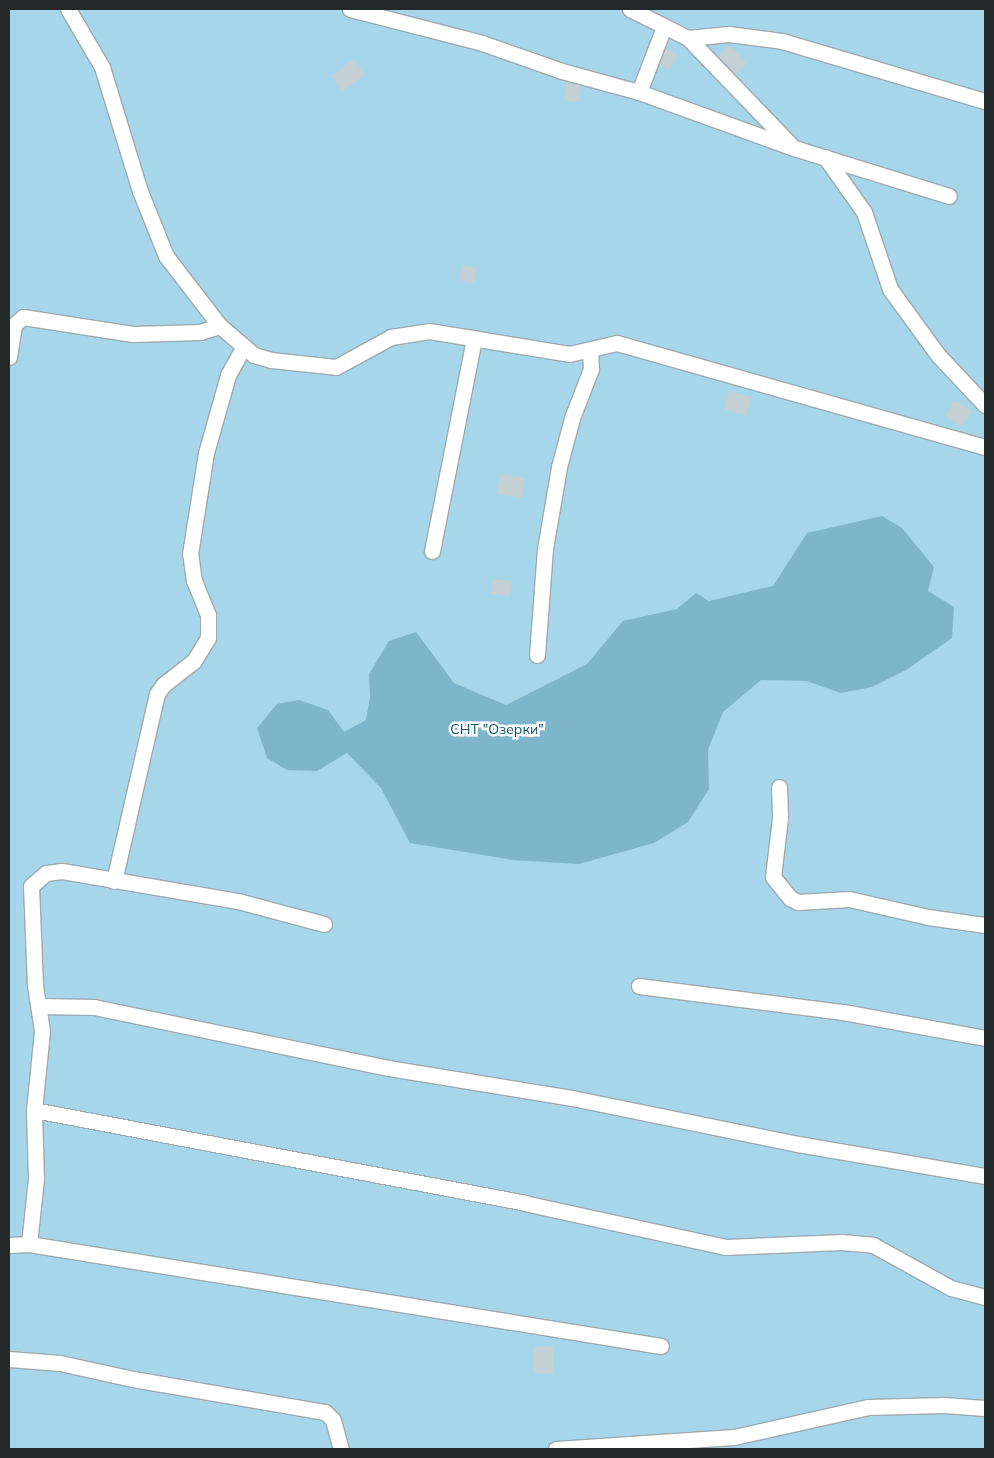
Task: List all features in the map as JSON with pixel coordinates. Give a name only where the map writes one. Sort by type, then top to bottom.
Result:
[{"type":"street","points":[[68,9],[102,67],[140,191],[166,256],[220,326],[243,348],[272,360],[336,368],[402,334],[429,331],[569,354],[617,343],[985,446]]},
{"type":"street","points":[[350,9],[446,32],[562,71],[639,92],[794,148],[949,196]]},
{"type":"street","points":[[630,9],[688,38],[794,148]]},
{"type":"street","points":[[639,92],[664,27]]},
{"type":"street","points":[[688,38],[728,34],[782,41],[985,101]]},
{"type":"street","points":[[825,157],[864,212],[890,289],[938,355],[985,405]]},
{"type":"street","points":[[9,357],[14,325],[23,317],[133,334],[200,332],[220,326]]},
{"type":"street","points":[[432,551],[474,338]]},
{"type":"street","points":[[114,881],[157,694],[163,685],[194,661],[208,638],[208,615],[192,574],[190,554],[206,453],[228,375],[243,348]]},
{"type":"street","points":[[537,655],[544,557],[559,466],[572,418],[591,369],[590,350]]},
{"type":"street","points":[[779,788],[780,818],[773,877],[790,898],[803,902],[848,899],[928,917],[985,925]]},
{"type":"street","points":[[29,1244],[36,1179],[34,1110],[42,1048],[40,1006],[35,985],[31,886],[51,871],[238,901],[324,924]]},
{"type":"street","points":[[639,986],[844,1012],[985,1038]]},
{"type":"street","points":[[40,1006],[94,1007],[389,1068],[572,1098],[798,1144],[985,1176]]},
{"type":"street","points":[[34,1110],[524,1203],[726,1247],[859,1242],[873,1244],[951,1288],[985,1297]]},
{"type":"street","points":[[9,1245],[29,1244],[661,1346]]},
{"type":"street","points":[[9,1359],[60,1362],[133,1379],[325,1412],[333,1420],[341,1449]]},
{"type":"street","points":[[556,1449],[734,1437],[868,1407],[944,1405],[985,1408]]},
{"type":"green space","name":"СНТ \"Озерки\"","points":[[9,9],[985,9],[985,1449],[9,1449]]},
{"type":"shaded area","points":[[882,516],[902,528],[934,567],[928,591],[954,607],[952,638],[906,670],[872,687],[840,693],[807,681],[761,680],[723,712],[708,750],[709,789],[688,822],[654,843],[579,864],[513,860],[410,843],[381,788],[347,753],[317,771],[287,770],[267,758],[257,728],[277,704],[299,700],[328,710],[344,732],[366,720],[370,697],[369,674],[389,641],[416,632],[454,683],[506,705],[587,664],[623,621],[677,609],[696,593],[709,601],[773,586],[807,533]]},
{"type":"building","points":[[729,45],[747,63],[736,74],[718,56]]},
{"type":"building","points":[[666,48],[678,55],[669,70],[660,65]]},
{"type":"building","points":[[354,59],[365,75],[342,91],[331,76]]},
{"type":"building","points":[[566,82],[581,86],[579,102],[564,100]]},
{"type":"building","points":[[462,265],[477,268],[474,284],[459,280]]},
{"type":"building","points":[[729,391],[751,397],[746,416],[724,410]]},
{"type":"building","points":[[954,400],[972,411],[962,426],[945,416]]},
{"type":"building","points":[[500,474],[525,478],[522,498],[497,494]]},
{"type":"building","points":[[493,579],[512,581],[510,596],[491,594]]},
{"type":"building","points":[[533,1347],[553,1347],[553,1373],[533,1373]]}]
